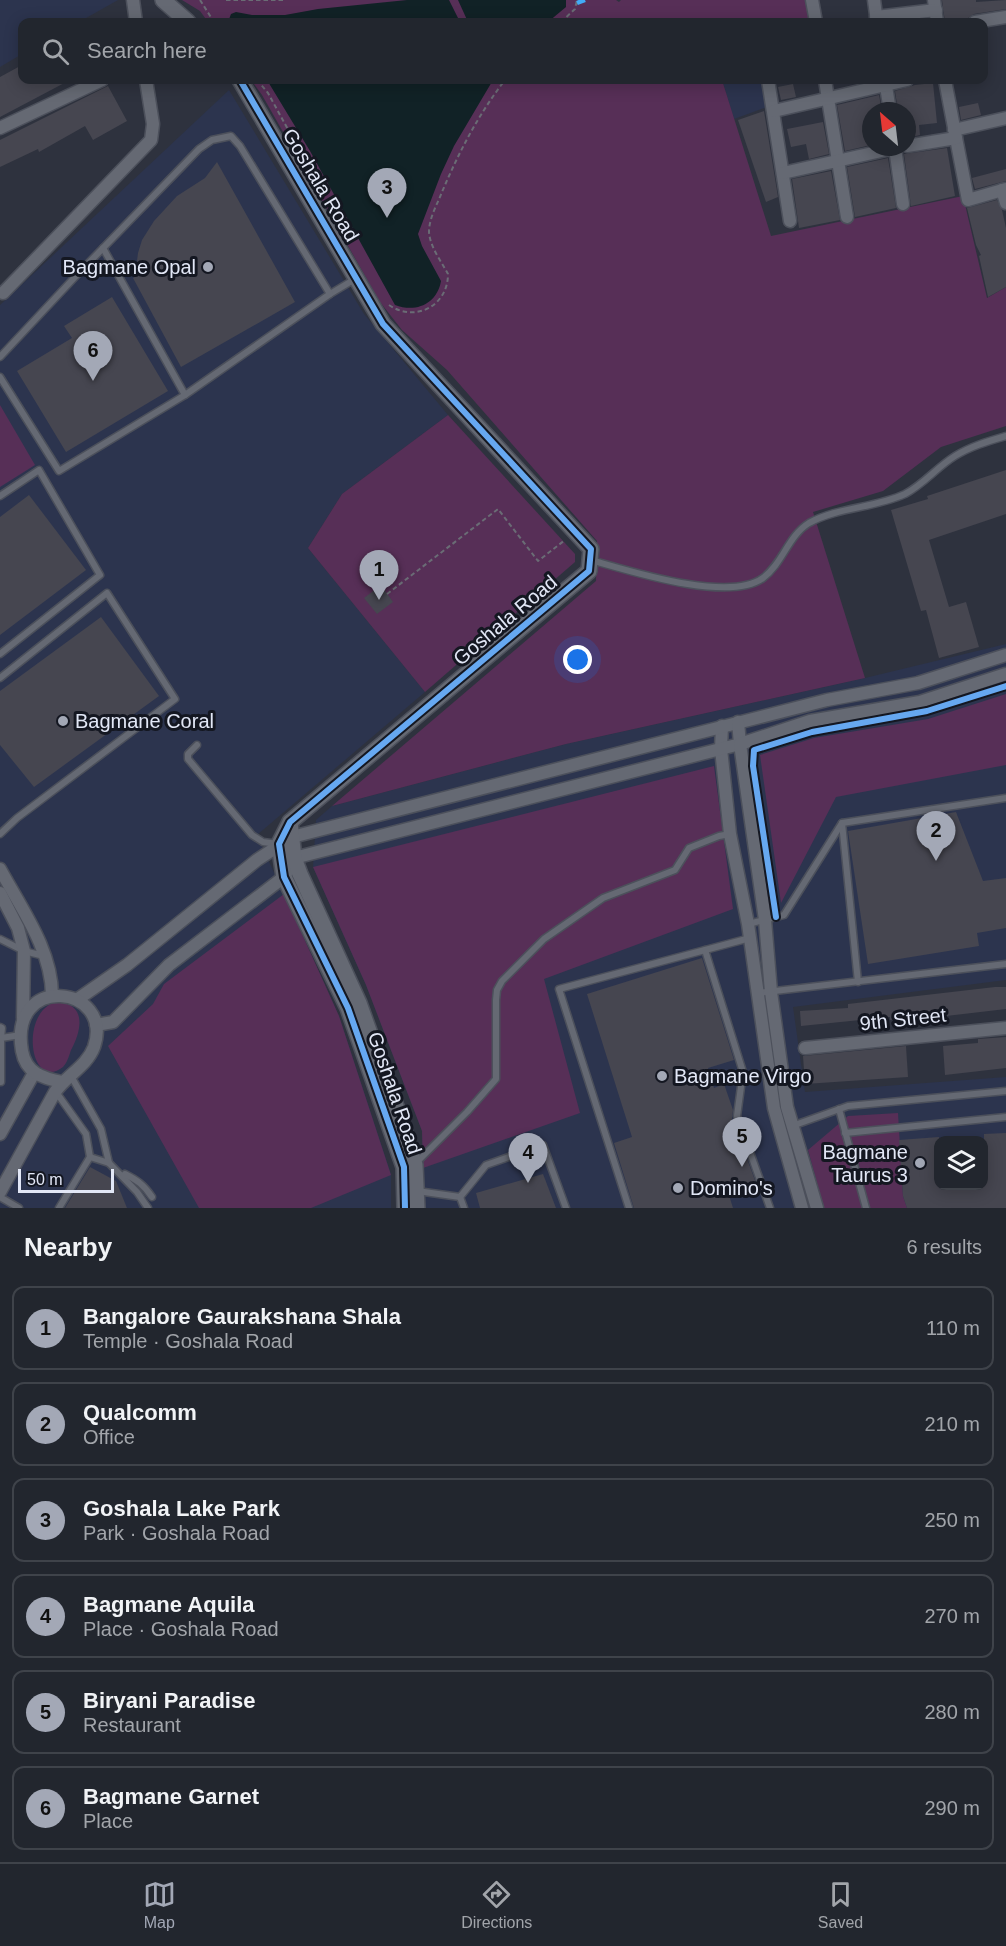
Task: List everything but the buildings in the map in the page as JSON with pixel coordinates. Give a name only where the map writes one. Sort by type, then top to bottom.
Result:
[{"type":"street","points":[[133,0],[135,18]]},
{"type":"street","points":[[163,0],[183,18]]},
{"type":"street","points":[[812,0],[815,18]]},
{"type":"street","points":[[874,0],[877,18]]},
{"type":"street","points":[[890,18],[936,11]]},
{"type":"street","points":[[988,20],[1006,17]]},
{"type":"street","points":[[0,128],[94,84]]},
{"type":"street","points":[[3,293],[151,140],[153,124],[147,84]]},
{"type":"street","name":"Goshala Road","points":[[242,84],[383,324],[591,549],[589,571],[287,834],[284,877],[348,1008],[409,1166]]},
{"type":"street","points":[[769,84],[790,220]]},
{"type":"street","points":[[826,84],[848,217]]},
{"type":"street","points":[[774,111],[878,84]]},
{"type":"street","points":[[885,84],[888,102]]},
{"type":"street","points":[[946,84],[968,200],[1004,189],[1006,203]]},
{"type":"street","points":[[916,143],[1006,118]]},
{"type":"street","points":[[783,173],[862,155]]},
{"type":"street","points":[[900,156],[903,204]]},
{"type":"street","points":[[78,999],[127,965],[287,834],[827,700],[918,683],[1006,655]]},
{"type":"street","points":[[96,1024],[113,1022],[170,965],[284,877],[294,858],[722,749],[810,721],[920,702],[1006,674]]},
{"type":"street","points":[[738,722],[765,920],[771,992],[788,1107],[816,1208]]},
{"type":"street","points":[[722,726],[730,834],[748,924],[774,1108],[802,1208]]},
{"type":"street","name":"Goshala Road","points":[[287,834],[300,874],[359,1003],[398,1112],[409,1166],[410,1191],[405,1208]]},
{"type":"street","points":[[0,869],[46,957],[52,982],[52,995]]},
{"type":"street","points":[[0,893],[18,928],[24,951],[21,1035],[24,1061],[34,1073],[63,1083]]},
{"type":"street","points":[[0,1192],[63,1083],[80,1067],[94,1048],[96,1024],[89,1008],[78,999],[52,995],[38,1000],[27,1010],[23,1022]]},
{"type":"street","name":"9th Street","points":[[805,1048],[1006,1028]]},
{"type":"street","points":[[0,1134],[34,1073]]},
{"type":"street","name":"Goshala Road","points":[[410,1191],[417,1208]]},
{"type":"lane","points":[[0,357],[199,149],[212,140],[231,136],[240,146],[330,294]]},
{"type":"lane","points":[[103,248],[185,395]]},
{"type":"lane","points":[[0,377],[58,471],[185,395],[330,294],[357,278]]},
{"type":"lane","points":[[590,560],[660,579],[728,588],[750,585],[763,577],[781,560],[792,538],[808,524],[824,517],[884,502],[904,494],[920,485],[956,455],[1006,436]]},
{"type":"lane","points":[[0,496],[39,470],[100,575],[0,654]]},
{"type":"lane","points":[[0,678],[106,593],[175,699],[17,818],[0,834]]},
{"type":"lane","points":[[196,745],[188,754],[188,759],[252,835],[263,842],[287,834]]},
{"type":"lane","points":[[748,924],[784,915],[842,823],[1006,798]]},
{"type":"lane","points":[[842,823],[858,982]]},
{"type":"lane","points":[[409,1166],[467,1112],[496,1079],[496,1000],[497,990],[502,981],[544,939],[603,897],[675,870],[689,848],[730,834]]},
{"type":"lane","points":[[629,1208],[559,988],[750,938]]},
{"type":"lane","points":[[0,939],[24,951],[46,957]]},
{"type":"lane","points":[[705,950],[742,1072],[737,1116],[770,1208]]},
{"type":"lane","points":[[757,993],[1006,964]]},
{"type":"lane","points":[[0,1028],[2,1028],[1,1082]]},
{"type":"lane","points":[[1,1038],[21,1035]]},
{"type":"lane","points":[[59,1208],[90,1157],[86,1134],[63,1083]]},
{"type":"lane","points":[[63,1083],[101,1129],[109,1163]]},
{"type":"lane","points":[[780,1130],[848,1106],[1006,1091]]},
{"type":"lane","points":[[839,1109],[866,1208]]},
{"type":"lane","points":[[845,1133],[1006,1117]]},
{"type":"lane","points":[[460,1197],[486,1165],[543,1145],[566,1208]]},
{"type":"lane","points":[[90,1157],[109,1163],[137,1192],[148,1208]]},
{"type":"lane","points":[[123,1177],[125,1174],[138,1180],[152,1197]]},
{"type":"lane","points":[[410,1191],[460,1197]]},
{"type":"lane","points":[[0,1197],[19,1208]]},
{"type":"lane","points":[[460,1197],[464,1208]]},
{"type":"path","points":[[200,0],[211,18]]},
{"type":"path","points":[[226,0],[285,0]]},
{"type":"path","points":[[565,18],[575,9],[577,0]]},
{"type":"path","points":[[260,84],[268,93],[301,154]]},
{"type":"path","points":[[388,305],[401,312],[415,313],[435,305],[444,294],[448,274],[431,242],[429,225],[464,142],[502,84]]},
{"type":"path","points":[[387,594],[498,509],[538,561],[576,532]]},
{"type":"shaded area","points":[[0,0],[118,0],[86,18],[18,18],[18,56],[0,67]]},
{"type":"shaded area","points":[[182,0],[616,0],[619,2],[621,0],[808,0],[810,18],[205,18],[200,11]]},
{"type":"shaded area","points":[[407,0],[449,0],[458,18],[230,18],[231,14],[236,12],[252,15],[285,15],[318,9]]},
{"type":"shaded area","points":[[458,0],[566,0],[566,7],[553,18],[466,18]]},
{"type":"shaded area","points":[[254,84],[723,84],[771,236],[963,196],[987,298],[1006,287],[1006,426],[941,447],[883,491],[813,512],[865,678],[566,744],[332,806],[596,581],[597,541],[447,370],[402,330],[380,302]]},
{"type":"shaded area","points":[[269,84],[491,84],[454,146],[418,234],[441,281],[435,296],[424,305],[410,308],[395,305],[310,151]]},
{"type":"shaded area","points":[[723,84],[763,84],[767,107],[734,119]]},
{"type":"shaded area","points":[[229,90],[364,314],[448,415],[342,494],[308,548],[425,692],[257,835],[339,1016],[391,1174],[391,1208],[0,1208],[0,305]]},
{"type":"shaded area","points":[[0,405],[35,465],[0,487]]},
{"type":"shaded area","points":[[448,415],[575,554],[575,562],[425,692],[308,548],[342,494]]},
{"type":"shaded area","points":[[1006,644],[1006,980],[793,1007],[805,1092],[1006,1077],[1006,1208],[425,1208],[422,1131],[366,985],[313,867],[316,820],[332,806],[566,744],[865,678]]},
{"type":"shaded area","points":[[1006,694],[1006,765],[836,797],[781,903],[760,755],[814,738],[928,719]]},
{"type":"shaded area","points":[[714,766],[733,909],[544,979],[580,1113],[423,1168],[422,1131],[366,985],[313,867]]},
{"type":"shaded area","points":[[284,894],[339,1016],[391,1175],[311,1208],[199,1208],[108,1046],[153,1004],[164,984]]},
{"type":"shaded area","points":[[56,1002],[73,1007],[77,1012],[79,1026],[66,1064],[50,1072],[42,1069],[37,1061],[34,1051],[34,1027],[46,1007]]},
{"type":"shaded area","points":[[898,1113],[903,1196],[907,1208],[824,1208],[808,1150],[848,1116]]},
{"type":"marked path","points":[[577,3],[585,0]]},
{"type":"cycle path","points":[[242,84],[383,324],[591,549],[589,571],[290,822],[279,844],[284,877],[348,1008],[404,1167],[405,1208]]},
{"type":"cycle path","points":[[776,917],[753,766],[754,750],[812,732],[927,711],[1006,686]]},
{"type":"place","name":"Goshala Lake Park","points":[[387,218]]},
{"type":"place","name":"Bagmane Opal","points":[[208,267]]},
{"type":"place","name":"Bagmane Garnet","points":[[93,381]]},
{"type":"place","name":"Bangalore Gaurakshana Shala","points":[[379,600]]},
{"type":"place","name":"Bagmane Coral","points":[[63,721]]},
{"type":"place","name":"Qualcomm","points":[[936,861]]},
{"type":"place","name":"Bagmane Virgo","points":[[662,1076]]},
{"type":"place","name":"Bagmane Taurus 3","points":[[920,1163]]},
{"type":"place","name":"Biryani Paradise","points":[[742,1167]]},
{"type":"place","name":"Bagmane Aquila","points":[[528,1183]]},
{"type":"place","name":"Domino's","points":[[678,1188]]}]
